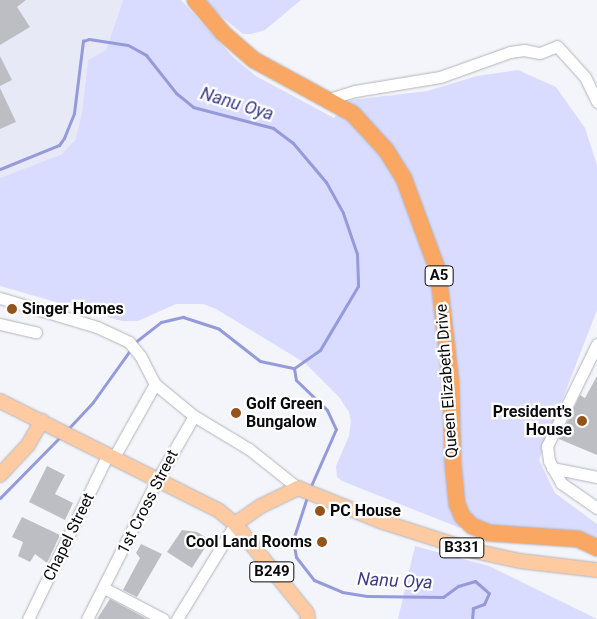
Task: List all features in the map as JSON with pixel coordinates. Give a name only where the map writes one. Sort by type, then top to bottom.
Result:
[{"type":"highway","name":"Queen Elizabeth Drive","points":[[195,0],[223,33],[254,60],[295,84],[329,99],[353,114],[393,159],[410,192],[435,258],[447,337],[452,464],[460,513],[472,526],[488,533],[578,539],[597,548]]},
{"type":"main road","points":[[0,401],[82,440],[218,510],[235,524],[261,506],[300,489]]},
{"type":"main road","points":[[0,475],[47,423]]},
{"type":"main road","name":"B331","points":[[300,489],[474,551],[520,561],[597,570]]},
{"type":"main road","name":"B249","points":[[235,524],[307,613],[308,619]]},
{"type":"street","points":[[329,99],[355,92],[440,77],[510,52],[524,50],[540,53],[557,46],[585,77],[597,102]]},
{"type":"street","points":[[0,298],[107,330],[133,346],[155,384],[194,416],[249,449],[300,489]]},
{"type":"street","points":[[0,324],[36,332]]},
{"type":"street","points":[[597,344],[549,439],[547,453],[552,468],[568,489],[597,508]]},
{"type":"street","name":"Chapel Street","points":[[28,619],[111,456],[155,384]]},
{"type":"street","name":"1st Cross Street","points":[[87,619],[157,480],[194,416]]},
{"type":"street","points":[[552,468],[597,477]]},
{"type":"street","points":[[177,619],[235,524]]},
{"type":"street","points":[[104,588],[163,619]]},
{"type":"shaded area","points":[[0,0],[123,0],[106,50],[88,60],[82,113],[75,140],[62,154],[0,178]]},
{"type":"shaded area","points":[[123,0],[181,0],[234,58],[256,76],[334,118],[351,100],[427,91],[477,76],[518,70],[556,87],[585,128],[597,165],[597,310],[539,460],[555,493],[597,524],[597,539],[492,526],[478,521],[460,528],[342,481],[337,477],[336,466],[349,436],[351,421],[349,412],[339,397],[305,363],[216,309],[203,304],[176,304],[138,321],[122,321],[0,286],[0,178],[62,154],[75,140],[82,113],[88,60],[106,50]]},
{"type":"shaded area","points":[[201,0],[301,0],[265,30],[243,34]]},
{"type":"shaded area","points":[[415,546],[489,566],[597,619],[398,619]]},
{"type":"building","points":[[0,0],[26,0],[17,7],[30,27],[0,45]]},
{"type":"building","points":[[0,56],[12,80],[0,86]]},
{"type":"building","points":[[0,88],[16,122],[0,129]]},
{"type":"building","points":[[597,376],[597,455],[559,439],[580,395],[585,398]]},
{"type":"building","points":[[47,466],[65,475],[55,494],[73,503],[65,520],[29,502]]},
{"type":"building","points":[[22,517],[60,535],[47,563],[35,554],[30,562],[18,556],[23,542],[12,537]]},
{"type":"building","points":[[182,530],[197,532],[210,540],[192,568],[167,552]]},
{"type":"building","points":[[141,544],[162,554],[137,597],[123,590],[140,558],[136,553]]},
{"type":"building","points":[[110,599],[147,619],[97,619]]},
{"type":"waterway","name":"Nanu Oya","points":[[0,169],[59,145],[64,138],[74,113],[83,41],[89,39],[128,45],[146,55],[176,93],[193,107],[273,128],[293,143],[326,182],[343,213],[357,254],[358,286],[320,350],[294,368]]},
{"type":"waterway","points":[[134,343],[161,322],[183,317],[219,329],[260,361],[294,368]]},
{"type":"waterway","points":[[67,430],[93,402],[131,349]]},
{"type":"waterway","name":"Nanu Oya","points":[[294,368],[296,380],[327,410],[336,429],[310,488]]},
{"type":"waterway","points":[[0,498],[61,436]]},
{"type":"waterway","name":"Nanu Oya","points":[[307,497],[293,540],[296,557],[314,580],[342,592],[367,596],[443,597],[458,586],[475,581],[489,593],[484,604],[473,608],[472,619]]},
{"type":"place","name":"Singer Homes","points":[[12,309]]},
{"type":"place","name":"Golf Green Bungalow","points":[[236,413]]},
{"type":"place","name":"President's House","points":[[582,421]]},
{"type":"place","name":"PC House","points":[[320,511]]},
{"type":"place","name":"Cool Land Rooms","points":[[322,542]]}]
